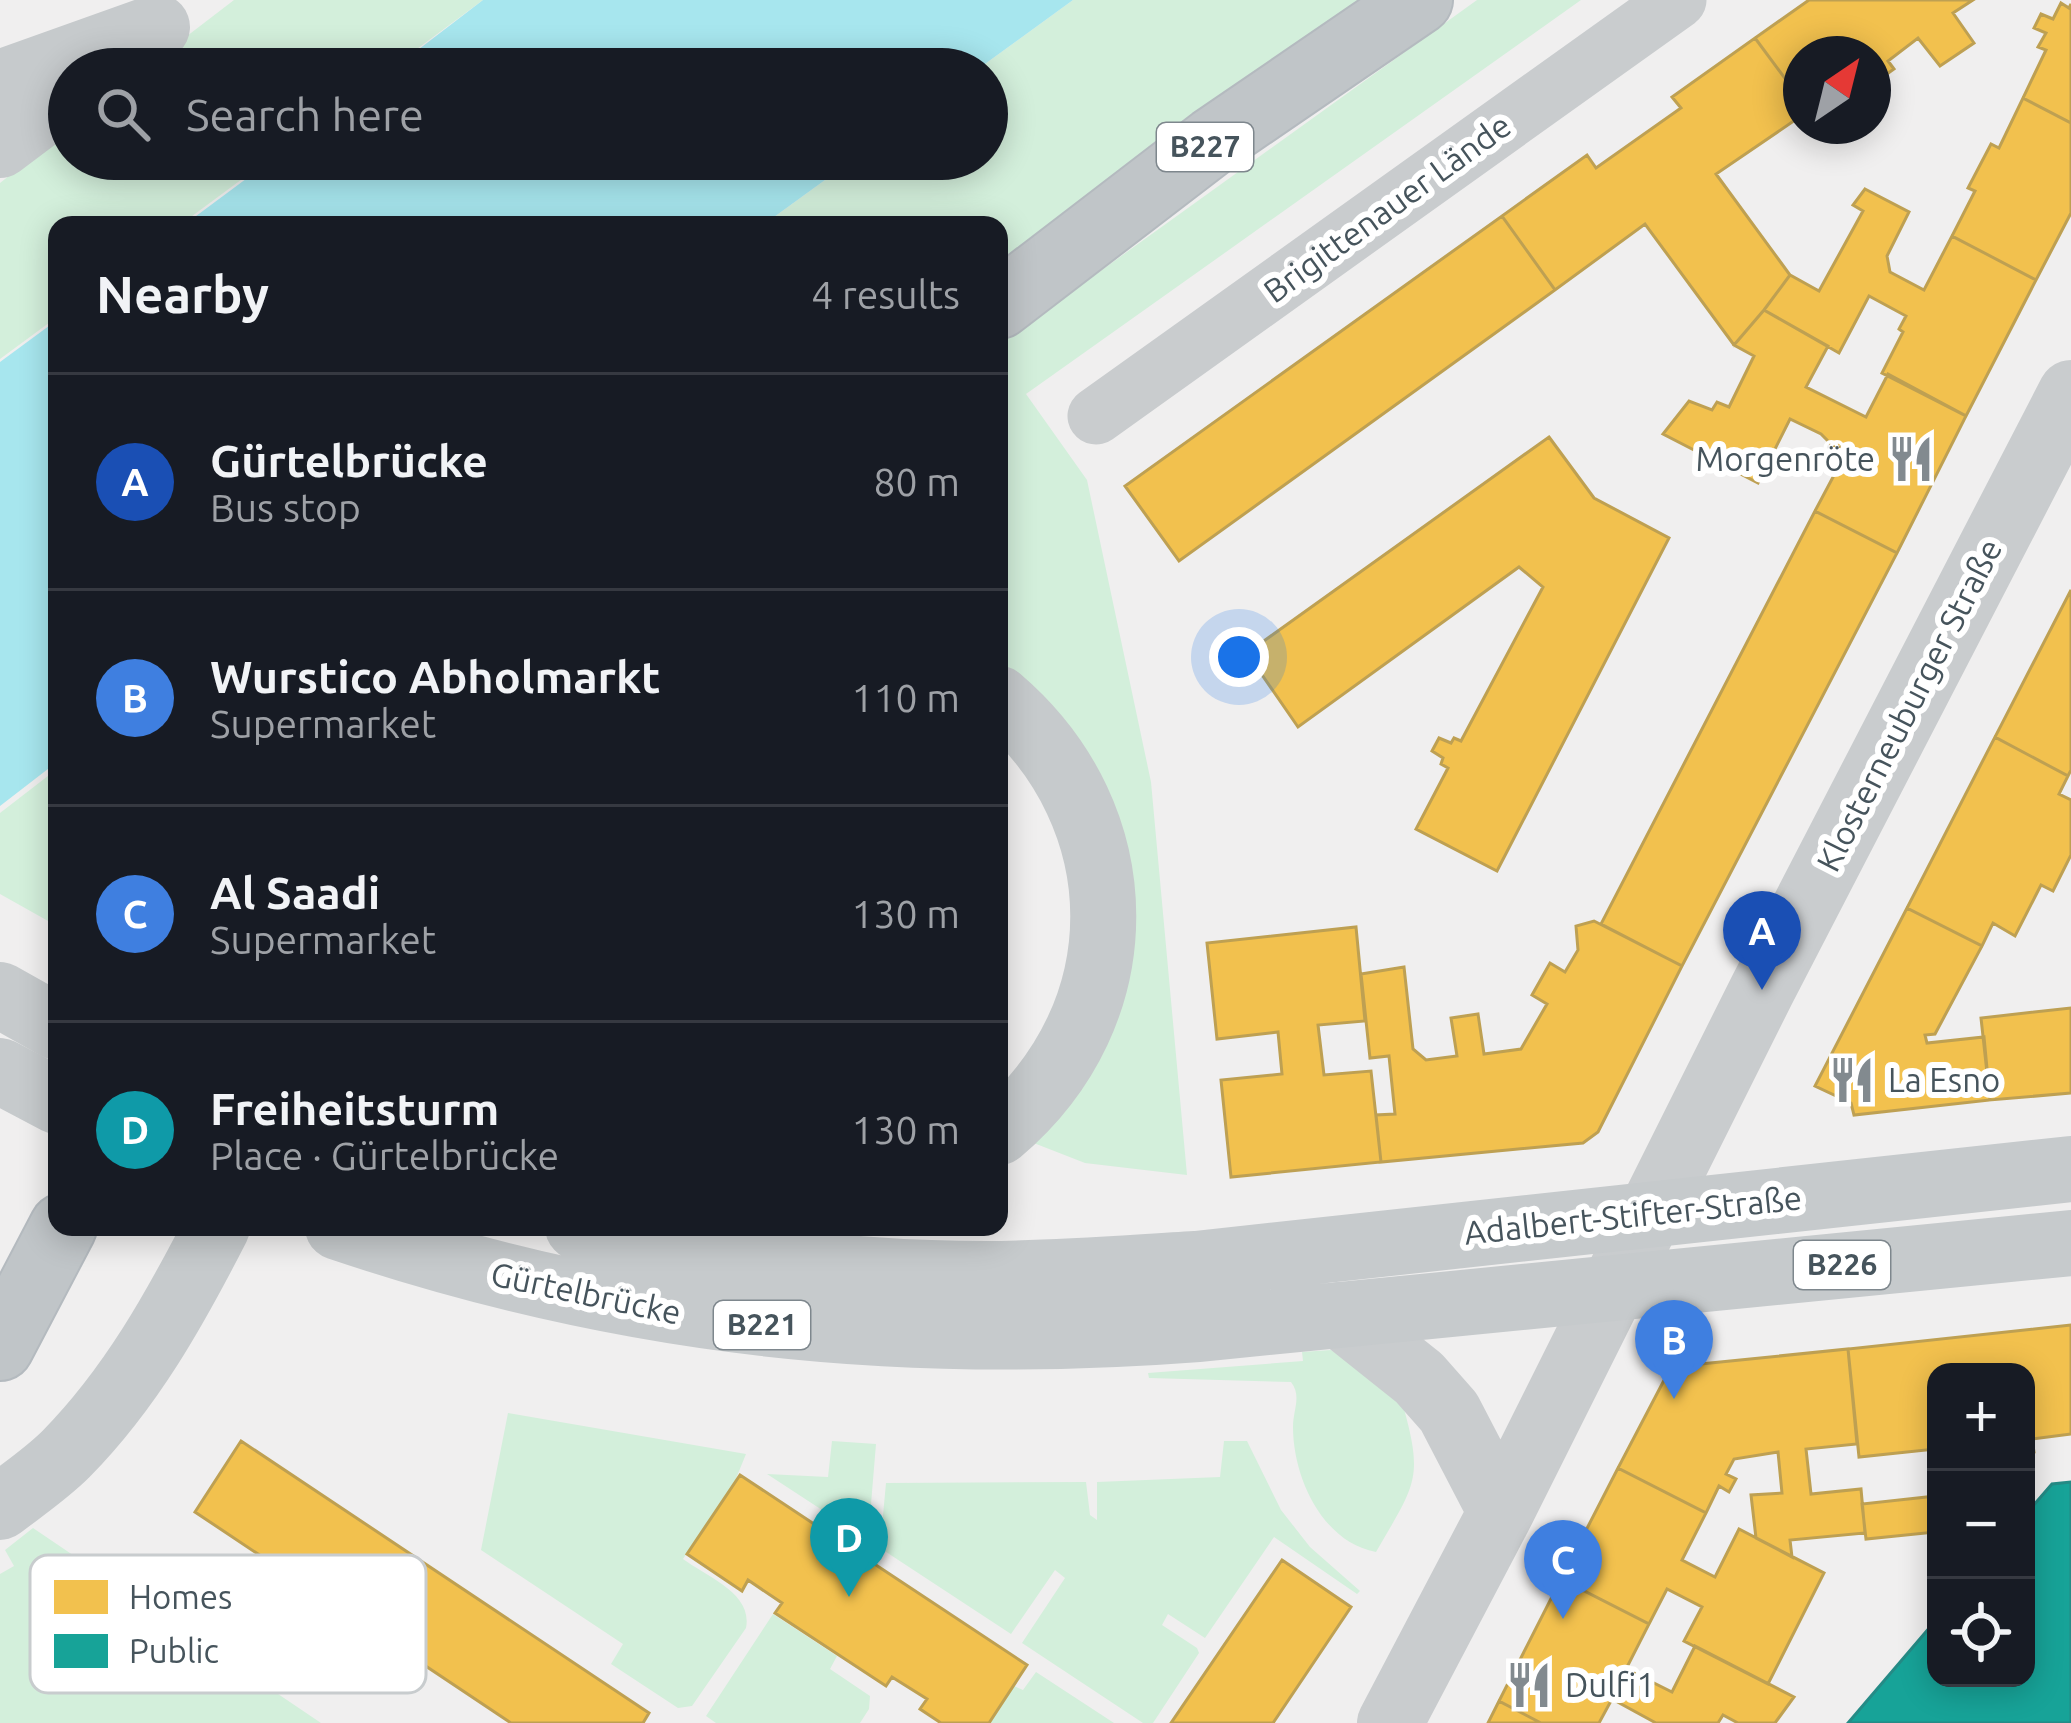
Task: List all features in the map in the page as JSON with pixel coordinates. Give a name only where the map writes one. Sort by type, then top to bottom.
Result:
[{"type":"highway","name":"B227","points":[[1008,298],[1213,141],[1418,0]]},
{"type":"highway","points":[[0,1104],[48,1064]]},
{"type":"highway","points":[[0,1347],[58,1236]]},
{"type":"main road","points":[[129,48],[174,14]]},
{"type":"main road","points":[[88,48],[174,14]]},
{"type":"main road","points":[[0,83],[48,64]]},
{"type":"main road","points":[[0,145],[48,109]]},
{"type":"main road","points":[[1008,707],[1053,756],[1078,798],[1095,842],[1104,914],[1097,979],[1085,1019],[1039,1091],[1008,1123]]},
{"type":"main road","points":[[0,994],[48,1022]]},
{"type":"main road","points":[[0,1071],[48,1097]]},
{"type":"main road","name":"Adalbert-Stifter-Straße","points":[[1196,1264],[2071,1169]]},
{"type":"main road","points":[[0,1508],[63,1457],[116,1398],[171,1316],[212,1236]]},
{"type":"main road","name":"Gürtelbrücke","points":[[367,1236],[490,1274],[603,1300],[802,1330],[987,1339],[1088,1337],[1340,1315]]},
{"type":"main road","name":"Gürtelbrücke","points":[[625,1236],[804,1264],[983,1274],[1196,1264]]},
{"type":"main road","points":[[697,1250],[746,1236]]},
{"type":"main road","name":"B226","points":[[1613,1288],[2071,1243]]},
{"type":"main road","name":"B221","points":[[1340,1315],[1613,1288]]},
{"type":"street","name":"Brigittenauer Lände","points":[[1096,416],[1678,0]]},
{"type":"street","name":"Klosterneuburger Straße","points":[[1390,1723],[2071,393]]},
{"type":"street","points":[[1340,1315],[1419,1378],[1449,1412],[1501,1511]]},
{"type":"green space","points":[[234,0],[483,0],[418,48],[171,48]]},
{"type":"green space","points":[[1073,0],[1374,0],[1008,265],[1008,216],[775,216],[825,180],[1008,180],[1007,48]]},
{"type":"green space","points":[[1477,0],[1581,0],[1026,394],[1087,480],[1151,782],[1187,1175],[1085,1163],[1026,1140],[1122,974],[1008,691],[1008,338]]},
{"type":"green space","points":[[48,145],[48,180],[241,180],[192,216],[48,216],[48,324],[0,359],[0,183]]},
{"type":"green space","points":[[48,776],[48,921],[0,894],[0,813]]},
{"type":"green space","points":[[1331,1350],[1401,1398],[1413,1446],[1408,1493],[1376,1552],[1340,1535],[1305,1486],[1294,1446],[1296,1398],[1291,1382],[1149,1378],[1148,1373],[1303,1361],[1302,1352]]},
{"type":"green space","points":[[508,1413],[746,1454],[735,1481],[683,1559],[726,1587],[746,1616],[746,1628],[692,1706],[678,1708],[611,1664],[623,1644],[481,1550]]},
{"type":"green space","points":[[832,1441],[876,1444],[868,1540],[767,1474],[828,1477]]},
{"type":"green space","points":[[1224,1441],[1247,1441],[1281,1510],[1310,1547],[1360,1591],[1357,1594],[1274,1537],[1205,1638],[1168,1614],[1162,1625],[1199,1653],[1153,1723],[1143,1723],[1022,1643],[1065,1578],[1055,1570],[1011,1634],[880,1548],[886,1483],[1086,1482],[1090,1515],[1097,1520],[1097,1482],[1220,1477]]},
{"type":"green space","points":[[33,1528],[73,1555],[30,1555],[30,1693],[277,1693],[321,1723],[0,1723],[0,1574],[14,1566],[5,1550]]},
{"type":"green space","points":[[773,1614],[837,1656],[830,1669],[870,1696],[860,1723],[716,1723],[706,1716]]},
{"type":"green space","points":[[1036,1672],[1114,1723],[990,1723],[1014,1686],[1023,1690]]},
{"type":"water","points":[[483,0],[1073,0],[1007,48],[420,48]]},
{"type":"water","points":[[245,180],[825,180],[775,216],[196,216]]},
{"type":"water","points":[[48,327],[48,769],[0,806],[0,362]]},
{"type":"building: Homes","points":[[1809,0],[1973,0],[1953,13],[1974,43],[1940,66],[1918,38],[1891,59],[1891,36],[1783,36],[1783,76],[1755,38]]},
{"type":"building: Homes","points":[[2061,3],[2069,8],[2071,4],[2071,123],[2023,98],[2046,50],[2038,47],[2046,33],[2034,28],[2041,14],[2053,19]]},
{"type":"building: Homes","points":[[1755,38],[1783,76],[1783,128],[1716,174],[1790,275],[1734,345],[1645,224],[1555,290],[1502,216],[1587,155],[1596,168],[1681,108],[1672,97]]},
{"type":"building: Homes","points":[[2023,98],[2071,123],[2071,213],[2036,280],[1952,236],[1975,191],[1968,188],[1991,144],[1999,148]]},
{"type":"building: Homes","points":[[1865,189],[1909,212],[1887,256],[1890,272],[1924,290],[1952,236],[2036,280],[1966,416],[1882,373],[1906,316],[1869,296],[1839,353],[1764,310],[1790,275],[1819,291],[1863,211],[1853,205]]},
{"type":"building: Homes","points":[[1502,216],[1555,290],[1179,561],[1125,486]]},
{"type":"building: Homes","points":[[1764,310],[1828,346],[1806,387],[1866,417],[1888,374],[1966,416],[1897,553],[1815,511],[1849,447],[1833,446],[1821,434],[1790,419],[1758,483],[1663,434],[1689,401],[1712,410],[1717,402],[1729,407],[1754,356],[1734,345]]},
{"type":"building: Homes","points":[[1549,437],[1594,498],[1669,538],[1497,871],[1416,829],[1448,768],[1432,751],[1439,738],[1461,741],[1543,587],[1519,567],[1298,727],[1247,653]]},
{"type":"building: Homes","points":[[1815,511],[1897,553],[1682,966],[1601,924]]},
{"type":"building: Homes","points":[[2071,590],[2071,770],[2068,776],[1995,737]]},
{"type":"building: Homes","points":[[1995,737],[2068,776],[2059,794],[2071,800],[2071,855],[2053,891],[2041,885],[2015,936],[1993,923],[1982,946],[1907,908]]},
{"type":"building: Homes","points":[[1907,908],[1982,946],[1935,1034],[1925,1035],[1927,1043],[1984,1037],[1990,1100],[1854,1115],[1851,1103],[1815,1086]]},
{"type":"building: Homes","points":[[1594,921],[1682,966],[1598,1132],[1583,1143],[1381,1162],[1376,1115],[1395,1114],[1389,1056],[1370,1058],[1361,974],[1404,967],[1413,1049],[1426,1060],[1457,1056],[1451,1018],[1478,1014],[1484,1054],[1521,1049],[1547,1004],[1532,995],[1550,963],[1565,972],[1578,950],[1576,926]]},
{"type":"building: Homes","points":[[1356,927],[1365,1021],[1318,1025],[1324,1075],[1371,1071],[1381,1162],[1231,1177],[1221,1080],[1282,1074],[1278,1032],[1217,1039],[1207,943]]},
{"type":"building: Homes","points":[[2071,1008],[2071,1093],[1990,1100],[1981,1018]]},
{"type":"building: Homes","points":[[2071,1325],[2071,1434],[2035,1439],[2035,1363],[1927,1363],[1927,1450],[1859,1457],[1848,1349]]},
{"type":"building: Homes","points":[[1848,1349],[1857,1444],[1806,1449],[1811,1494],[1861,1489],[1865,1533],[1790,1540],[1792,1557],[1756,1538],[1751,1495],[1782,1493],[1778,1452],[1734,1459],[1726,1474],[1736,1479],[1729,1492],[1719,1486],[1706,1513],[1618,1468],[1671,1367]]},
{"type":"building: Homes","points":[[241,1441],[412,1555],[259,1555],[195,1512]]},
{"type":"building: Homes","points":[[1618,1468],[1706,1513],[1682,1560],[1715,1577],[1739,1529],[1824,1573],[1768,1684],[1684,1641],[1702,1607],[1667,1589],[1649,1624],[1561,1579]]},
{"type":"building: Homes","points":[[740,1475],[1027,1665],[989,1723],[941,1723],[920,1709],[927,1699],[892,1677],[886,1686],[775,1613],[782,1603],[748,1580],[742,1591],[687,1554]]},
{"type":"building: Homes","points":[[1927,1497],[1927,1533],[1866,1539],[1862,1504]]},
{"type":"building: Homes","points":[[1282,1560],[1351,1607],[1273,1723],[1171,1723]]},
{"type":"building: Homes","points":[[426,1564],[649,1713],[643,1723],[511,1723],[426,1666]]},
{"type":"building: Homes","points":[[1561,1579],[1649,1624],[1626,1669],[1672,1692],[1695,1646],[1794,1697],[1775,1723],[1738,1723],[1723,1715],[1718,1723],[1656,1723],[1612,1699],[1599,1723],[1541,1723],[1499,1701]]},
{"type":"building: Homes","points":[[1499,1701],[1541,1723],[1488,1723]]},
{"type":"building: Public","points":[[2071,1482],[2071,1723],[1848,1723],[1927,1631],[1927,1687],[2035,1687],[2035,1504],[2052,1484]]},
{"type":"place","name":"Morgenröte","points":[[1911,459]]},
{"type":"place","name":"Gürtelbrücke","points":[[1762,990]]},
{"type":"place","name":"La Esno","points":[[1852,1080]]},
{"type":"place","name":"Wurstico Abholmarkt","points":[[1674,1399]]},
{"type":"place","name":"Freiheitsturm","points":[[849,1597]]},
{"type":"place","name":"Al Saadi","points":[[1563,1619]]},
{"type":"place","name":"Dulfi1","points":[[1529,1685]]}]
